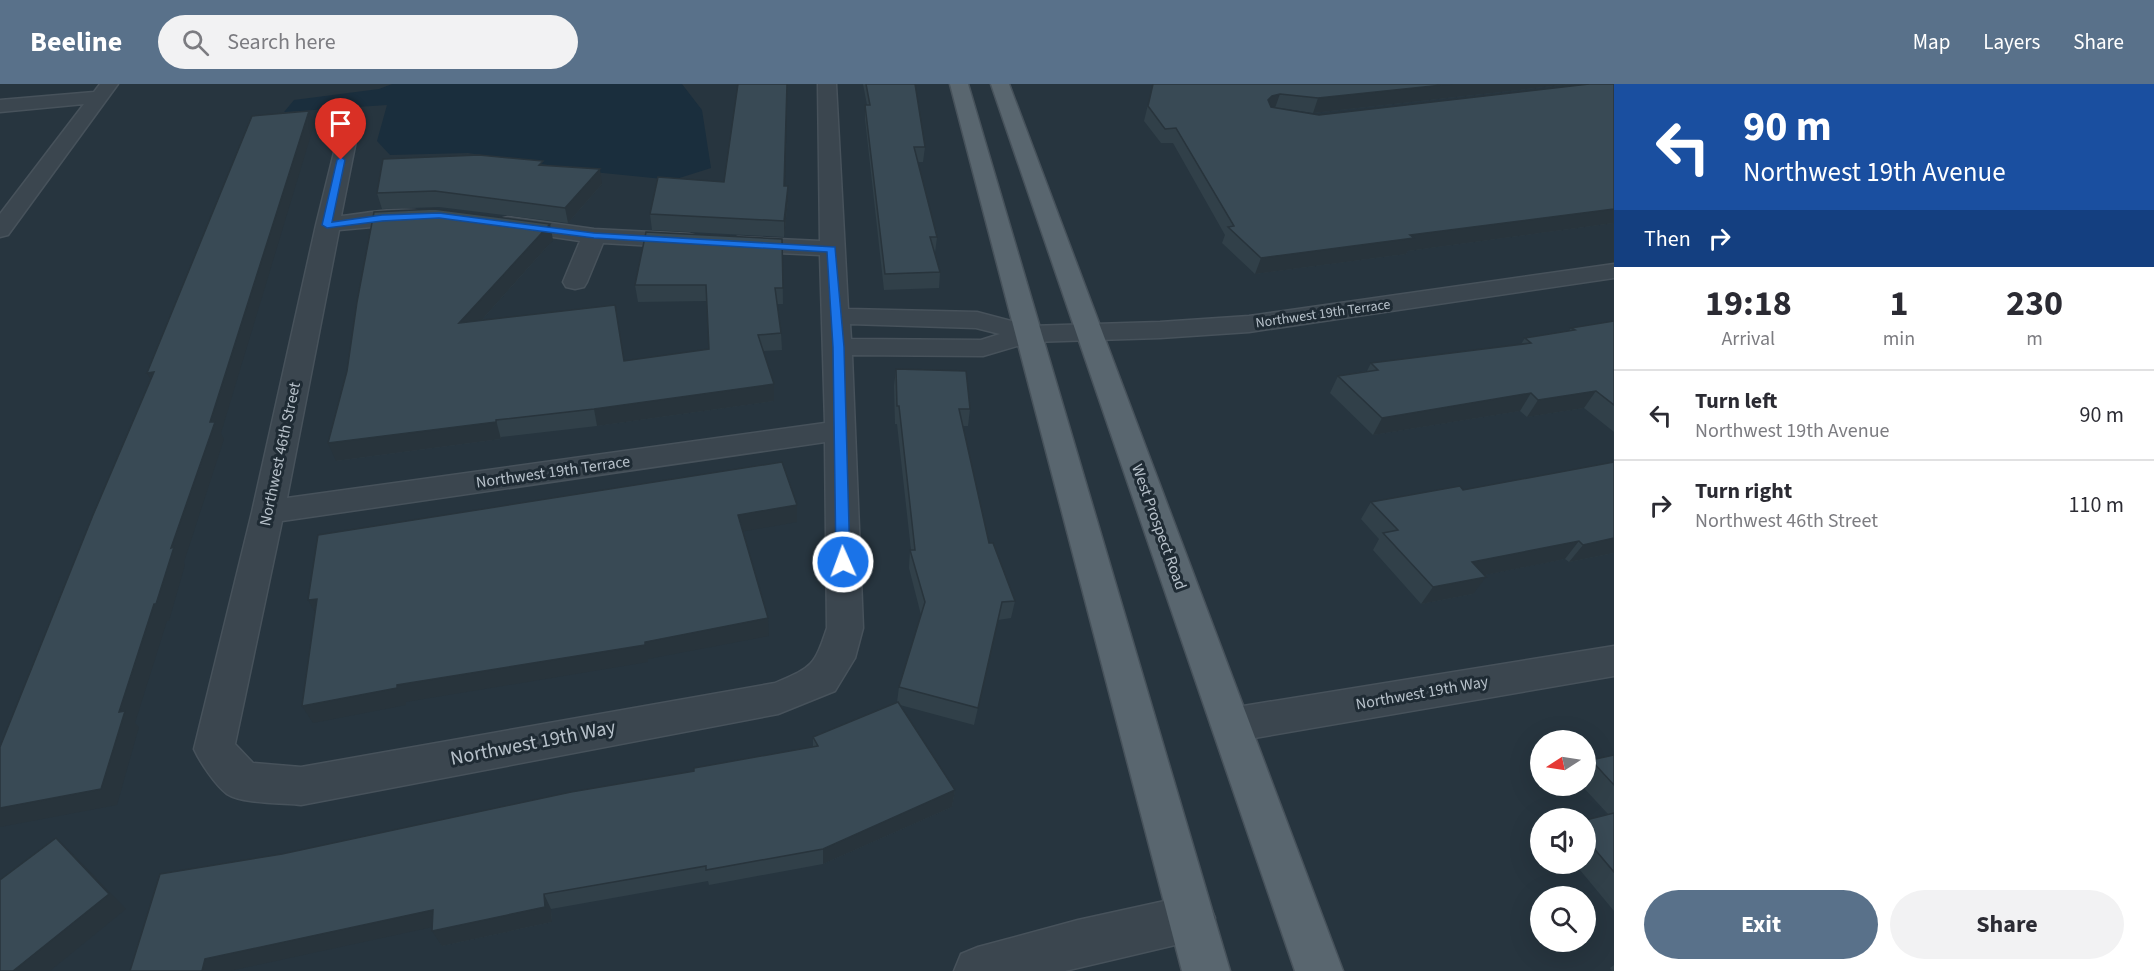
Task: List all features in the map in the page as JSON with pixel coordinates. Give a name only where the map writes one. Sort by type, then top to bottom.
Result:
[{"type":"main road","points":[[959,84],[1206,971]]},
{"type":"main road","name":"West Prospect Road","points":[[1000,84],[1319,971]]},
{"type":"street","points":[[827,84],[832,249],[838,347],[839,431]]},
{"type":"street","points":[[0,106],[104,90]]},
{"type":"street","points":[[0,230],[104,90]]},
{"type":"street","name":"Northwest 46th Street","points":[[242,782],[214,749],[268,512],[351,116]]},
{"type":"street","points":[[327,225],[382,218],[439,216]]},
{"type":"street","points":[[487,222],[594,236],[832,249]]},
{"type":"street","points":[[574,282],[594,236]]},
{"type":"street","name":"Northwest 19th Terrace","points":[[838,347],[983,348],[1029,334],[1249,324],[1614,271]]},
{"type":"street","name":"Northwest 19th Terrace","points":[[836,316],[977,320],[1029,334]]},
{"type":"street","name":"Northwest 19th Terrace","points":[[268,512],[839,431]]},
{"type":"street","name":"Northwest 19th Way","points":[[242,782],[301,786],[778,698],[822,680],[836,658],[845,628],[839,431]]},
{"type":"street","name":"Northwest 19th Way","points":[[1231,726],[1614,661]]},
{"type":"street","points":[[978,971],[1078,944],[1192,918]]},
{"type":"water","points":[[392,84],[682,84],[702,110],[711,168],[673,180],[593,172],[468,153],[390,155],[377,141],[387,105],[284,112],[294,100],[379,89]]},
{"type":"building","points":[[738,84],[787,84],[784,186],[788,186],[784,221],[650,214],[658,177],[724,182]]},
{"type":"building","points":[[866,84],[915,84],[925,147],[914,147],[937,237],[930,237],[940,272],[885,274],[865,105],[870,105]]},
{"type":"building","points":[[1153,84],[1452,84],[1318,98],[1280,94],[1268,100],[1271,107],[1319,115],[1589,84],[1614,84],[1614,209],[1410,235],[1414,238],[1261,258],[1228,227],[1234,226],[1176,128],[1165,129],[1148,106]]},
{"type":"building","points":[[309,111],[210,422],[215,422],[171,548],[174,547],[119,712],[125,711],[101,789],[0,808],[0,747],[93,515],[154,372],[147,373],[252,116]]},
{"type":"building","points":[[479,155],[543,161],[539,165],[600,169],[565,208],[435,191],[377,193],[383,159]]},
{"type":"building","points":[[434,209],[550,224],[459,323],[615,305],[624,361],[709,349],[706,285],[635,285],[646,232],[782,239],[783,288],[775,288],[781,333],[758,335],[774,384],[328,443],[347,371],[374,212]]},
{"type":"building","points":[[1614,321],[1614,405],[1596,391],[1538,400],[1531,393],[1382,418],[1338,376],[1378,370],[1371,363],[1531,343],[1525,338]]},
{"type":"building","points":[[896,369],[966,371],[970,409],[959,409],[989,543],[993,543],[1015,601],[1002,602],[978,708],[899,687],[925,602],[910,550],[915,550],[899,406],[897,406]]},
{"type":"building","points":[[782,462],[797,505],[738,515],[768,618],[645,642],[645,645],[397,685],[397,688],[302,706],[317,599],[308,600],[318,535]]},
{"type":"building","points":[[1614,462],[1614,538],[1583,545],[1579,541],[1472,562],[1486,577],[1433,587],[1383,533],[1398,530],[1371,502],[1460,486],[1463,490]]},
{"type":"building","points":[[898,702],[955,790],[823,849],[706,870],[706,866],[544,894],[545,907],[432,931],[433,910],[205,959],[202,971],[130,971],[160,874],[282,854],[571,792],[694,771],[694,768],[818,746],[813,737]]},
{"type":"building","points":[[1614,755],[1614,785],[1596,765],[1596,759]]},
{"type":"building","points":[[1614,813],[1614,872],[1596,851],[1596,818]]},
{"type":"building","points":[[56,838],[109,894],[13,971],[0,971],[0,880]]},
{"type":"route","points":[[341,160],[327,225],[382,218],[439,216],[594,236],[832,249],[838,347],[843,562]]}]
